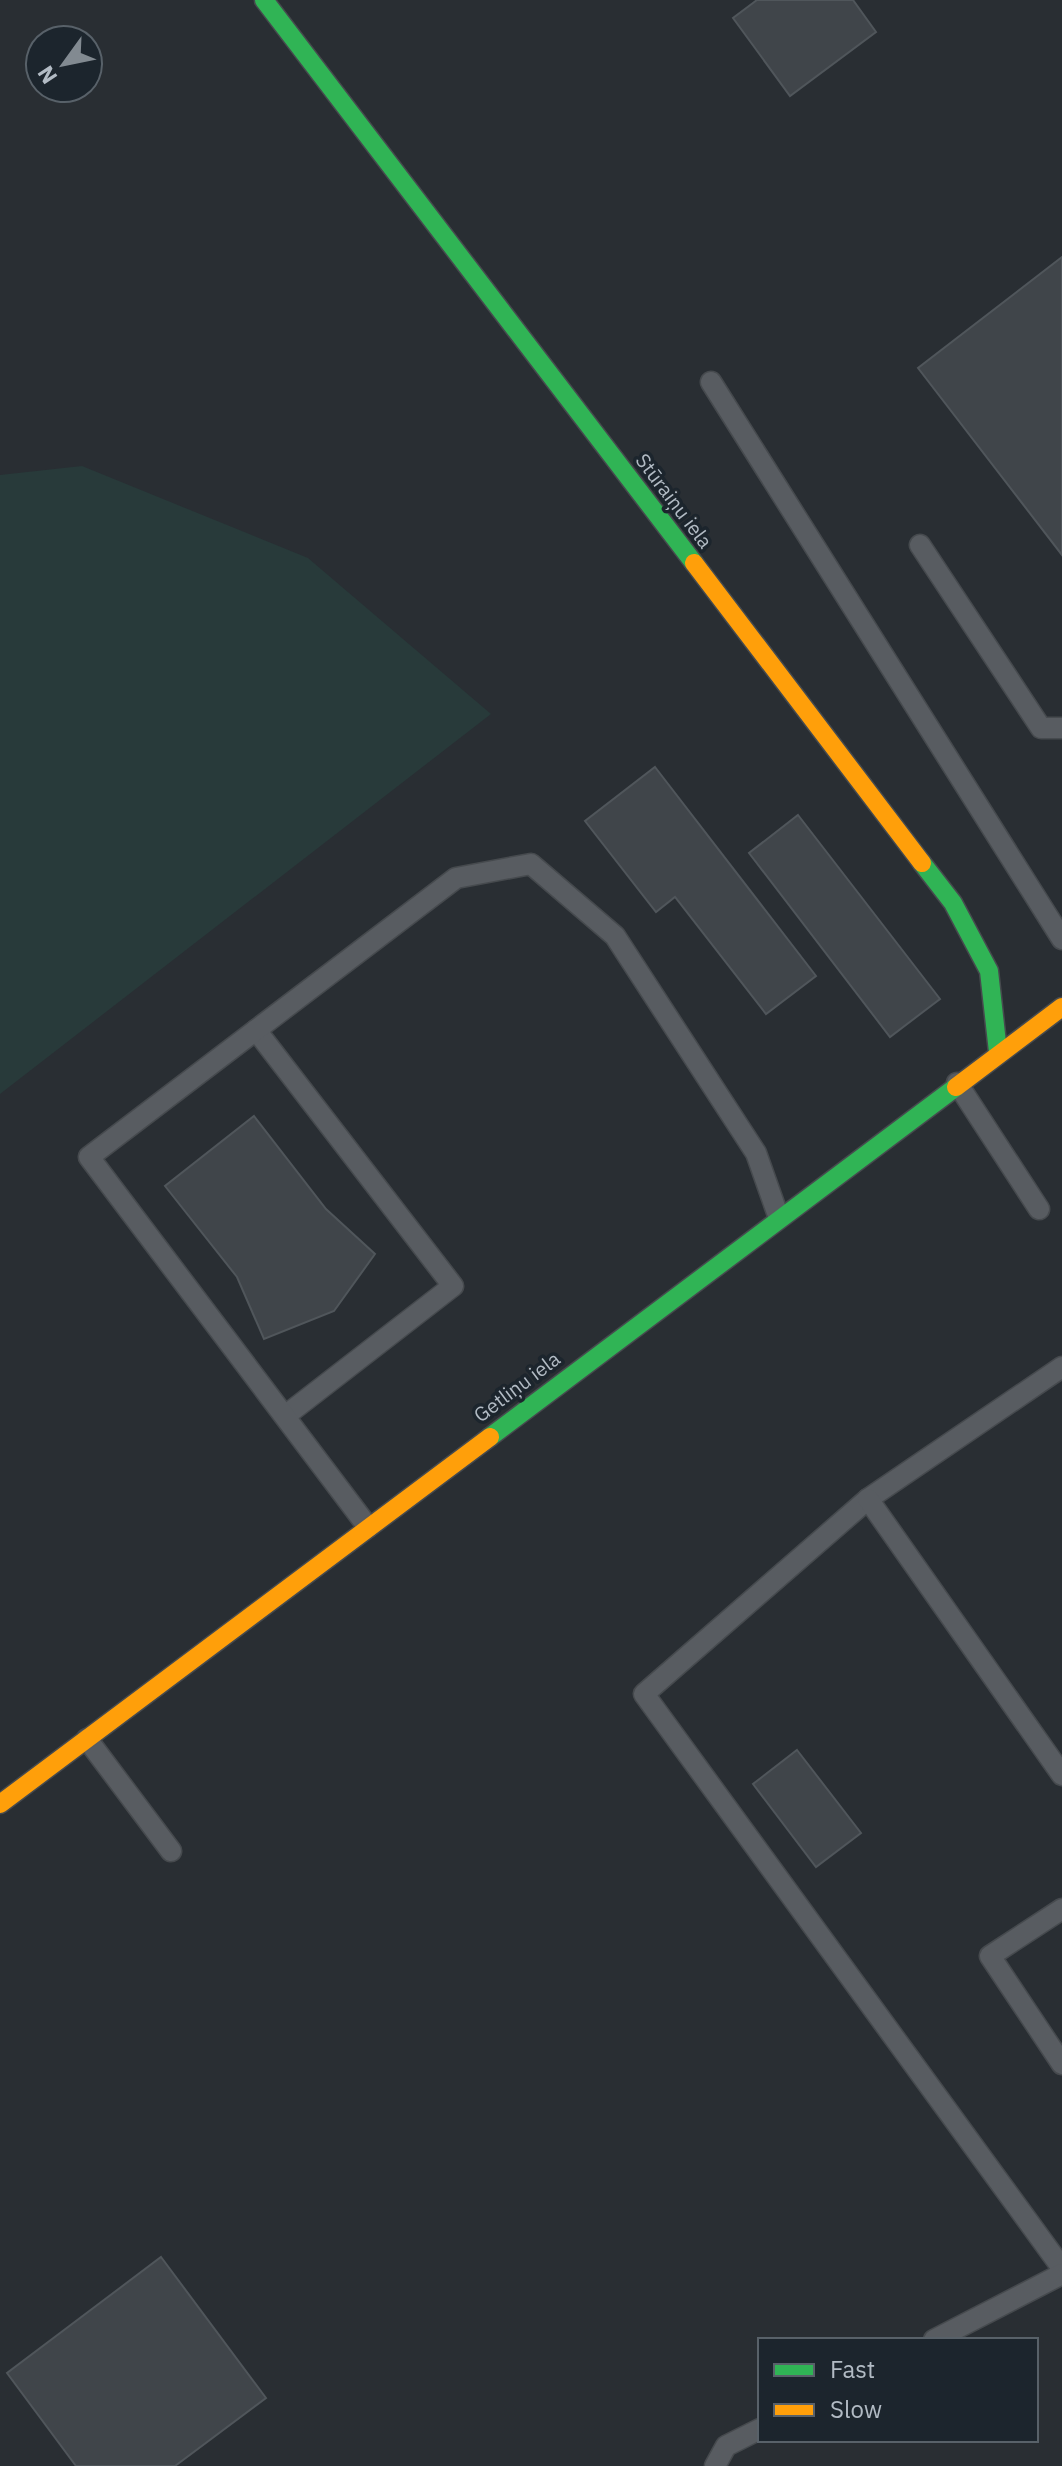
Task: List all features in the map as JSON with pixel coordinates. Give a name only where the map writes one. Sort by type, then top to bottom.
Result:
[{"type":"street","name":"Stūraiņu iela","points":[[264,0],[953,903],[989,971],[998,1052]]},
{"type":"street","name":"Getliņu iela","points":[[0,1804],[998,1052],[1062,1007]]},
{"type":"lane","points":[[711,382],[1062,939]]},
{"type":"lane","points":[[920,545],[1041,728],[1062,728]]},
{"type":"lane","points":[[368,1527],[89,1157],[456,878],[531,864],[615,936],[756,1153],[779,1218]]},
{"type":"lane","points":[[256,1030],[453,1286],[285,1416]]},
{"type":"lane","points":[[957,1083],[1039,1209]]},
{"type":"lane","points":[[1062,1367],[868,1499],[644,1694],[1062,2268]]},
{"type":"lane","points":[[868,1499],[1062,1775]]},
{"type":"lane","points":[[87,1739],[171,1851]]},
{"type":"lane","points":[[1062,1909],[990,1956],[1062,2064]]},
{"type":"lane","points":[[938,2338],[1062,2274]]},
{"type":"lane","points":[[715,2466],[726,2446],[758,2430]]},
{"type":"shaded area","points":[[82,466],[308,558],[491,714],[0,1094],[0,475]]},
{"type":"building","points":[[757,0],[853,0],[876,32],[790,96],[733,18]]},
{"type":"building","points":[[1062,257],[1062,555],[918,368]]},
{"type":"building","points":[[655,767],[816,976],[766,1014],[675,897],[656,912],[585,821]]},
{"type":"building","points":[[798,815],[940,999],[890,1037],[749,853]]},
{"type":"building","points":[[254,1116],[326,1209],[375,1254],[334,1311],[264,1339],[237,1277],[165,1186]]},
{"type":"building","points":[[797,1750],[861,1833],[816,1867],[753,1784]]},
{"type":"building","points":[[161,2257],[266,2398],[175,2466],[76,2466],[7,2373]]},
{"type":"traffic: fast","points":[[264,0],[694,563]]},
{"type":"traffic: fast","points":[[922,863],[953,903],[989,971],[998,1052]]},
{"type":"traffic: fast","points":[[490,1437],[956,1087]]},
{"type":"traffic: slow","points":[[694,563],[922,863]]},
{"type":"traffic: slow","points":[[956,1087],[1062,1007]]},
{"type":"traffic: slow","points":[[0,1804],[490,1437]]}]
